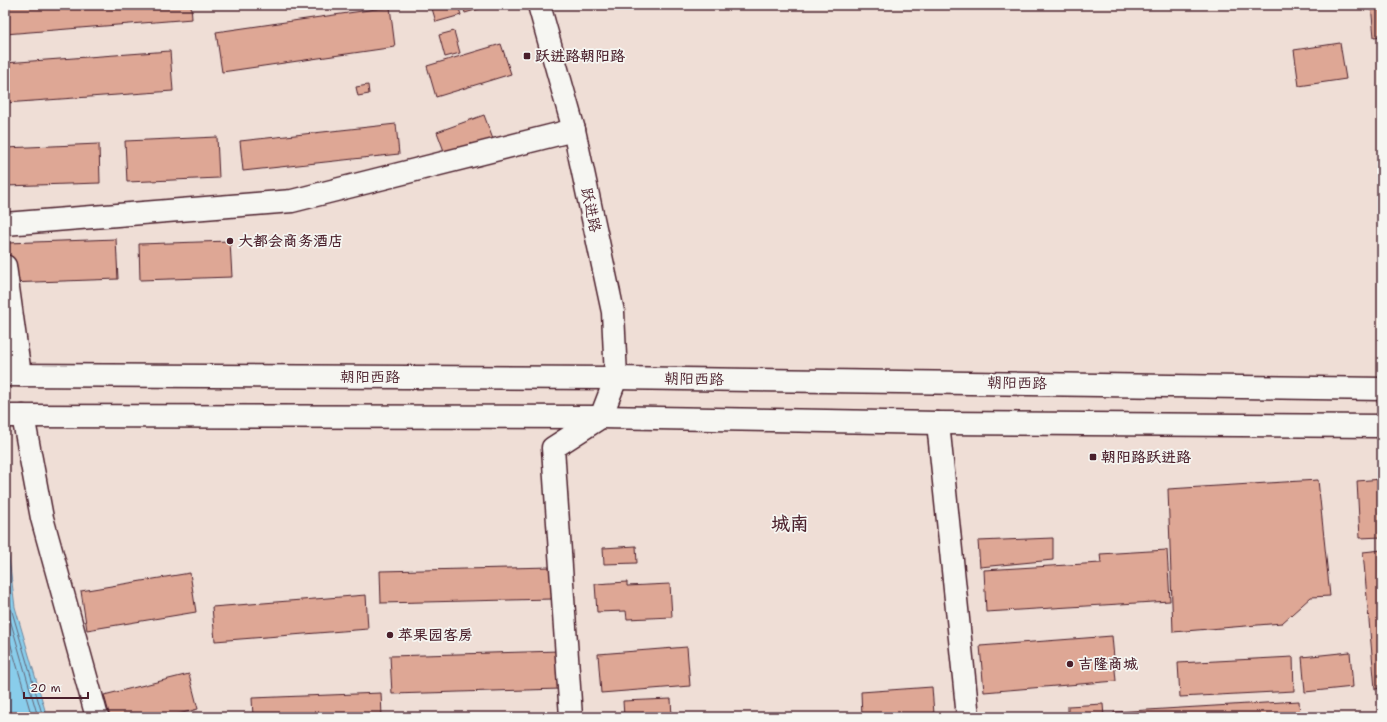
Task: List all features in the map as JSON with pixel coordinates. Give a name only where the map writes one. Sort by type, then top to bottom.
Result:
[{"type":"main road","name":"跃进路","points":[[539,5],[574,130],[613,312],[616,378],[601,417]]},
{"type":"main road","points":[[5,224],[292,202],[574,130]]},
{"type":"main road","points":[[5,266],[12,375]]},
{"type":"main road","name":"朝阳西路","points":[[12,375],[616,378],[1382,388]]},
{"type":"main road","points":[[97,717],[14,416],[601,417],[938,423],[1382,426]]},
{"type":"main road","points":[[571,717],[553,448],[601,417]]},
{"type":"main road","points":[[938,423],[968,717]]},
{"type":"water","points":[[5,498],[8,550],[15,607],[47,717],[5,717]]},
{"type":"building","points":[[5,5],[191,5],[192,19],[5,34]]},
{"type":"building","points":[[431,5],[458,5],[461,15],[436,22]]},
{"type":"building","points":[[463,5],[492,5],[465,13]]},
{"type":"building","points":[[1371,5],[1382,5],[1382,36],[1374,37]]},
{"type":"building","points":[[390,7],[395,47],[222,72],[216,32]]},
{"type":"building","points":[[454,31],[460,53],[445,57],[439,35]]},
{"type":"building","points":[[1340,43],[1346,79],[1299,86],[1294,50]]},
{"type":"building","points":[[501,44],[511,74],[436,97],[427,66]]},
{"type":"building","points":[[170,51],[173,91],[5,103],[5,63]]},
{"type":"building","points":[[368,85],[369,94],[358,96],[356,87]]},
{"type":"building","points":[[484,115],[494,142],[447,159],[437,132]]},
{"type":"building","points":[[396,124],[399,154],[243,171],[240,141]]},
{"type":"building","points":[[217,137],[219,178],[127,182],[125,141]]},
{"type":"building","points":[[99,144],[100,183],[5,186],[5,148]]},
{"type":"building","points":[[116,239],[118,279],[8,283],[7,243]]},
{"type":"building","points":[[230,241],[232,277],[140,280],[139,244]]},
{"type":"building","points":[[1382,479],[1382,537],[1360,538],[1357,481]]},
{"type":"building","points":[[1318,480],[1330,596],[1311,597],[1282,623],[1173,632],[1168,489]]},
{"type":"building","points":[[1053,538],[1053,560],[980,567],[978,541]]},
{"type":"building","points":[[636,546],[637,563],[604,564],[603,548]]},
{"type":"building","points":[[1167,550],[1170,601],[986,612],[984,570],[1101,563],[1100,554]]},
{"type":"building","points":[[1382,550],[1382,688],[1375,689],[1363,552]]},
{"type":"building","points":[[551,567],[552,599],[381,603],[380,571]]},
{"type":"building","points":[[190,573],[196,612],[87,630],[81,591]]},
{"type":"building","points":[[627,582],[627,586],[670,584],[672,617],[627,619],[626,611],[597,612],[595,584]]},
{"type":"building","points":[[366,595],[368,629],[215,641],[212,607]]},
{"type":"building","points":[[1112,636],[1116,681],[984,692],[980,646]]},
{"type":"building","points":[[687,647],[690,686],[601,693],[598,654]]},
{"type":"building","points":[[559,651],[560,689],[392,694],[390,656]]},
{"type":"building","points":[[1350,652],[1353,687],[1305,692],[1302,657]]},
{"type":"building","points":[[1293,657],[1294,691],[1180,697],[1178,663]]},
{"type":"building","points":[[189,674],[198,709],[167,717],[110,717],[104,695]]},
{"type":"building","points":[[932,687],[934,714],[892,717],[862,717],[861,692]]},
{"type":"building","points":[[381,693],[382,717],[253,717],[252,698]]},
{"type":"building","points":[[671,699],[672,717],[624,717],[623,701]]},
{"type":"building","points":[[1299,701],[1300,717],[1114,717],[1114,712]]},
{"type":"building","points":[[1103,704],[1104,717],[1068,717],[1068,706]]},
{"type":"place","name":"跃进路朝阳路","points":[[527,56]]},
{"type":"place","name":"大都会商务酒店","points":[[230,241]]},
{"type":"place","name":"朝阳路跃进路","points":[[1093,457]]},
{"type":"place","name":"苹果园客房","points":[[390,635]]},
{"type":"place","name":"吉隆商城","points":[[1070,664]]},
{"type":"district","name":"城南","points":[[790,523]]}]
